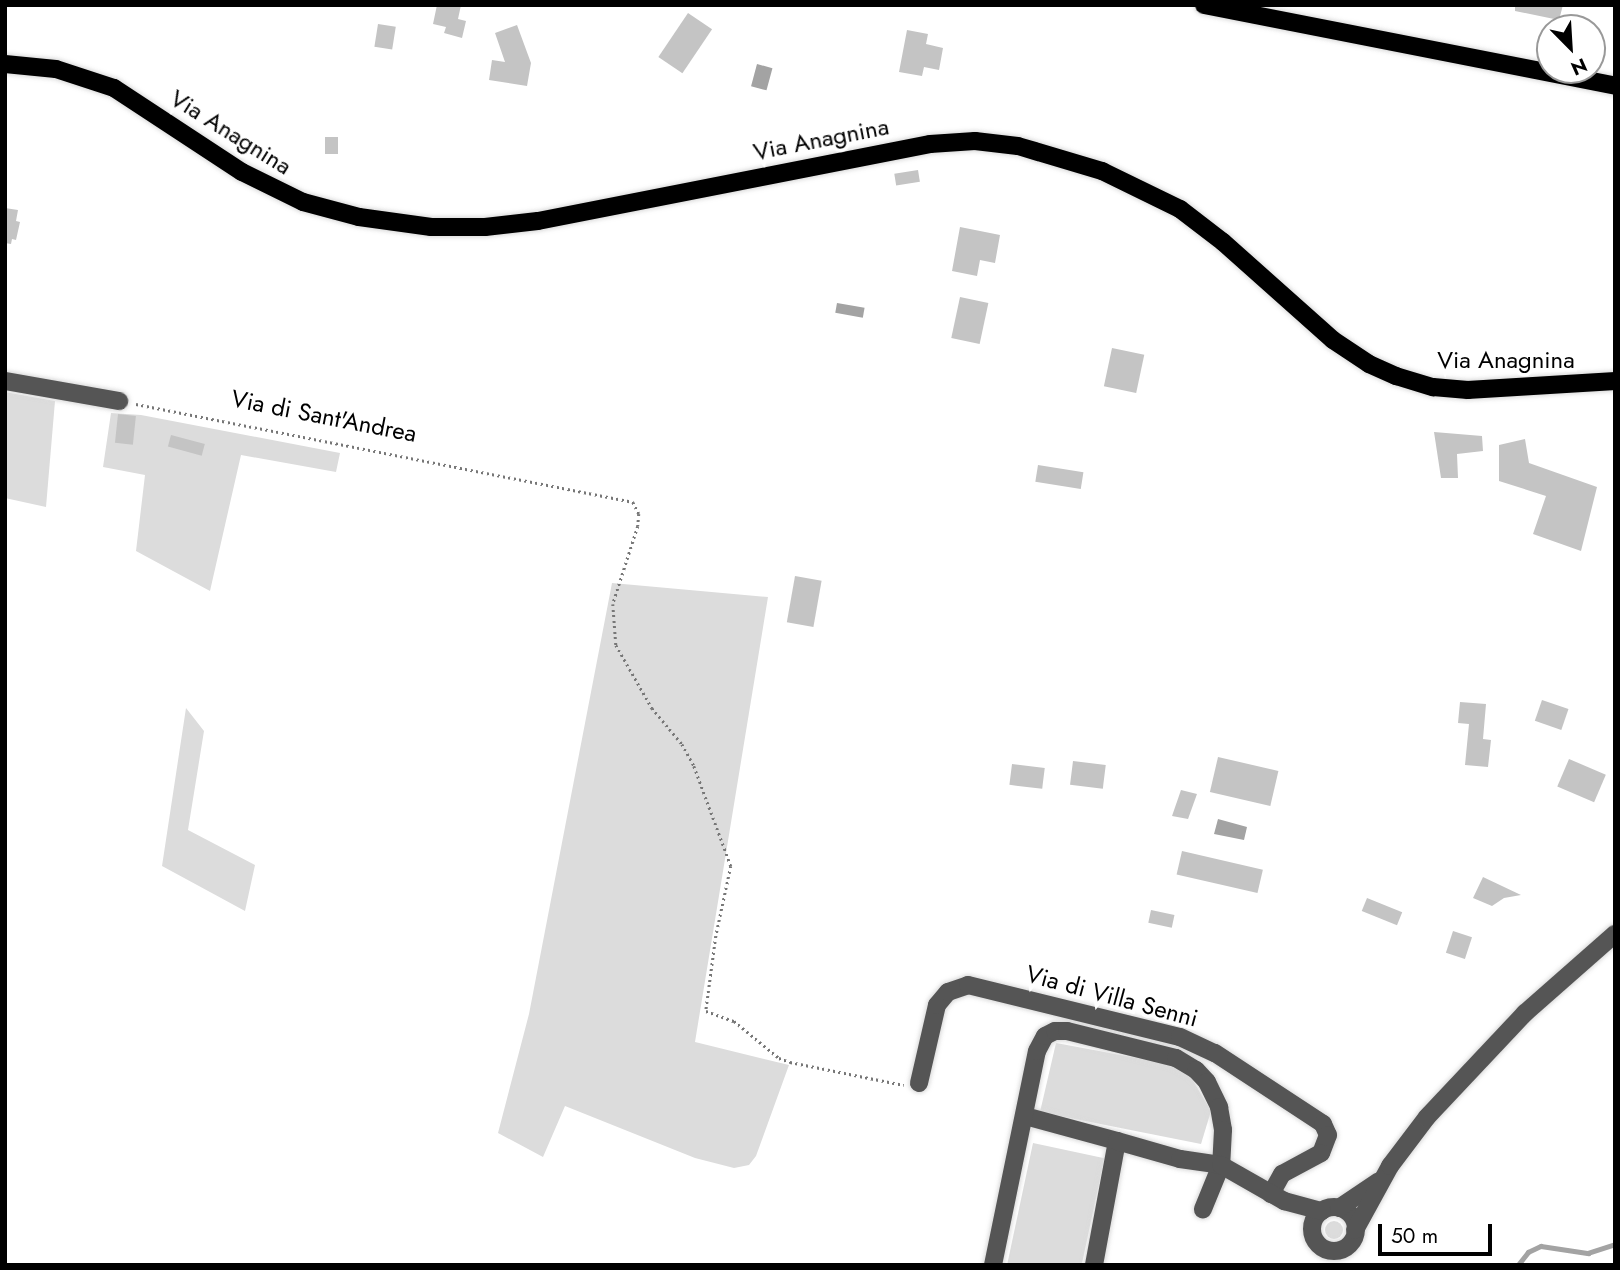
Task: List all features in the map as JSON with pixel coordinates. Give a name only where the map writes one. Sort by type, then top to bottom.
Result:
[{"type":"main road","points":[[1204,5],[1615,86]]},
{"type":"main road","name":"Via Anagnina","points":[[5,64],[56,68],[114,88],[242,173],[303,202],[359,217],[431,227],[485,228],[538,221],[910,146],[975,141],[1028,148],[1102,171],[1180,209],[1223,242],[1333,340],[1369,365],[1396,376],[1433,387],[1468,390],[1615,382]]},
{"type":"street","points":[[5,381],[118,401]]},
{"type":"street","points":[[1346,1265],[1354,1236],[1382,1179],[1421,1123],[1538,1000],[1615,934]]},
{"type":"street","name":"Via di Villa Senni","points":[[919,1083],[937,1006],[948,992],[968,985],[1173,1035],[1215,1053],[1323,1124],[1328,1135],[1321,1153],[1282,1174],[1271,1194]]},
{"type":"street","points":[[993,1265],[1042,1040],[1055,1031],[1079,1034],[1176,1058],[1196,1070],[1211,1087],[1221,1114],[1221,1165],[1203,1209]]},
{"type":"street","points":[[1025,1116],[1180,1159],[1221,1165],[1290,1203],[1330,1209],[1353,1219],[1354,1236],[1343,1249],[1329,1257],[1315,1240],[1312,1227],[1290,1203]]},
{"type":"street","points":[[1094,1265],[1117,1141]]},
{"type":"street","points":[[1312,1227],[1330,1209],[1382,1179]]},
{"type":"path","name":"Via di Sant'Andrea","points":[[118,401],[633,502],[639,514],[638,526],[613,604],[616,645],[652,708],[682,744],[695,766],[731,866],[716,936],[706,1011],[734,1021],[779,1058],[790,1062],[910,1086],[919,1083]]},
{"type":"shaded area","points":[[757,64],[772,68],[767,90],[751,86]]},
{"type":"shaded area","points":[[837,303],[865,308],[863,318],[835,313]]},
{"type":"shaded area","points":[[5,392],[55,401],[46,507],[5,498]]},
{"type":"shaded area","points":[[111,413],[141,415],[340,453],[336,472],[241,455],[210,591],[136,551],[145,475],[103,467]]},
{"type":"shaded area","points":[[612,583],[768,597],[695,1042],[789,1065],[756,1156],[749,1165],[734,1168],[695,1158],[565,1106],[543,1157],[498,1133],[529,1014]]},
{"type":"shaded area","points":[[186,708],[204,731],[188,830],[255,865],[245,911],[162,866]]},
{"type":"shaded area","points":[[1218,819],[1247,827],[1244,840],[1214,834]]},
{"type":"shaded area","points":[[1056,1043],[1185,1067],[1211,1111],[1201,1144],[1040,1112]]},
{"type":"shaded area","points":[[1033,1143],[1104,1158],[1082,1265],[1007,1265]]},
{"type":"shaded area","points":[[1334,1221],[1340,1224],[1343,1230],[1340,1236],[1334,1239],[1328,1236],[1325,1230],[1328,1224]]},
{"type":"building","points":[[437,5],[461,5],[458,19],[466,21],[462,38],[444,33],[446,27],[433,24]]},
{"type":"building","points":[[1515,5],[1563,5],[1561,14],[1536,15],[1515,11]]},
{"type":"building","points":[[688,13],[712,29],[682,73],[658,57]]},
{"type":"building","points":[[378,24],[396,27],[392,50],[374,47]]},
{"type":"building","points":[[517,25],[531,63],[527,86],[489,80],[492,60],[505,62],[495,33]]},
{"type":"building","points":[[907,30],[928,34],[926,44],[943,48],[939,70],[924,67],[922,76],[899,72]]},
{"type":"building","points":[[325,137],[338,137],[338,154],[325,154]]},
{"type":"building","points":[[918,170],[920,182],[896,186],[894,174]]},
{"type":"building","points":[[5,208],[18,210],[16,221],[20,222],[16,240],[12,239],[11,244],[5,243]]},
{"type":"building","points":[[960,227],[1000,235],[995,263],[980,260],[977,276],[952,271]]},
{"type":"building","points":[[960,297],[988,303],[980,344],[951,338]]},
{"type":"building","points":[[1112,348],[1144,355],[1136,393],[1104,386]]},
{"type":"building","points":[[118,414],[136,416],[133,445],[115,443]]},
{"type":"building","points":[[1434,432],[1482,436],[1483,451],[1457,454],[1458,478],[1441,478]]},
{"type":"building","points":[[171,435],[205,444],[202,456],[168,447]]},
{"type":"building","points":[[1525,439],[1529,463],[1597,487],[1581,551],[1533,534],[1546,496],[1499,481],[1499,445]]},
{"type":"building","points":[[1038,465],[1083,472],[1081,489],[1035,482]]},
{"type":"building","points":[[795,576],[822,581],[813,627],[787,622]]},
{"type":"building","points":[[1542,700],[1568,709],[1561,730],[1535,721]]},
{"type":"building","points":[[1460,702],[1486,704],[1483,739],[1491,740],[1488,767],[1465,765],[1469,724],[1458,723]]},
{"type":"building","points":[[1218,757],[1278,771],[1270,806],[1210,792]]},
{"type":"building","points":[[1569,759],[1606,775],[1594,802],[1557,787]]},
{"type":"building","points":[[1073,761],[1106,765],[1103,789],[1070,785]]},
{"type":"building","points":[[1012,764],[1045,768],[1042,789],[1009,785]]},
{"type":"building","points":[[1181,790],[1197,794],[1188,819],[1172,816]]},
{"type":"building","points":[[1182,851],[1263,870],[1257,893],[1177,874]]},
{"type":"building","points":[[1483,877],[1521,895],[1504,898],[1492,906],[1473,898]]},
{"type":"building","points":[[1367,898],[1402,912],[1397,925],[1362,911]]},
{"type":"building","points":[[1151,910],[1174,915],[1172,928],[1148,923]]},
{"type":"building","points":[[1453,931],[1472,937],[1465,959],[1446,953]]},
{"type":"waterway","points":[[1518,1265],[1528,1252],[1541,1246],[1588,1253],[1615,1244]]}]
